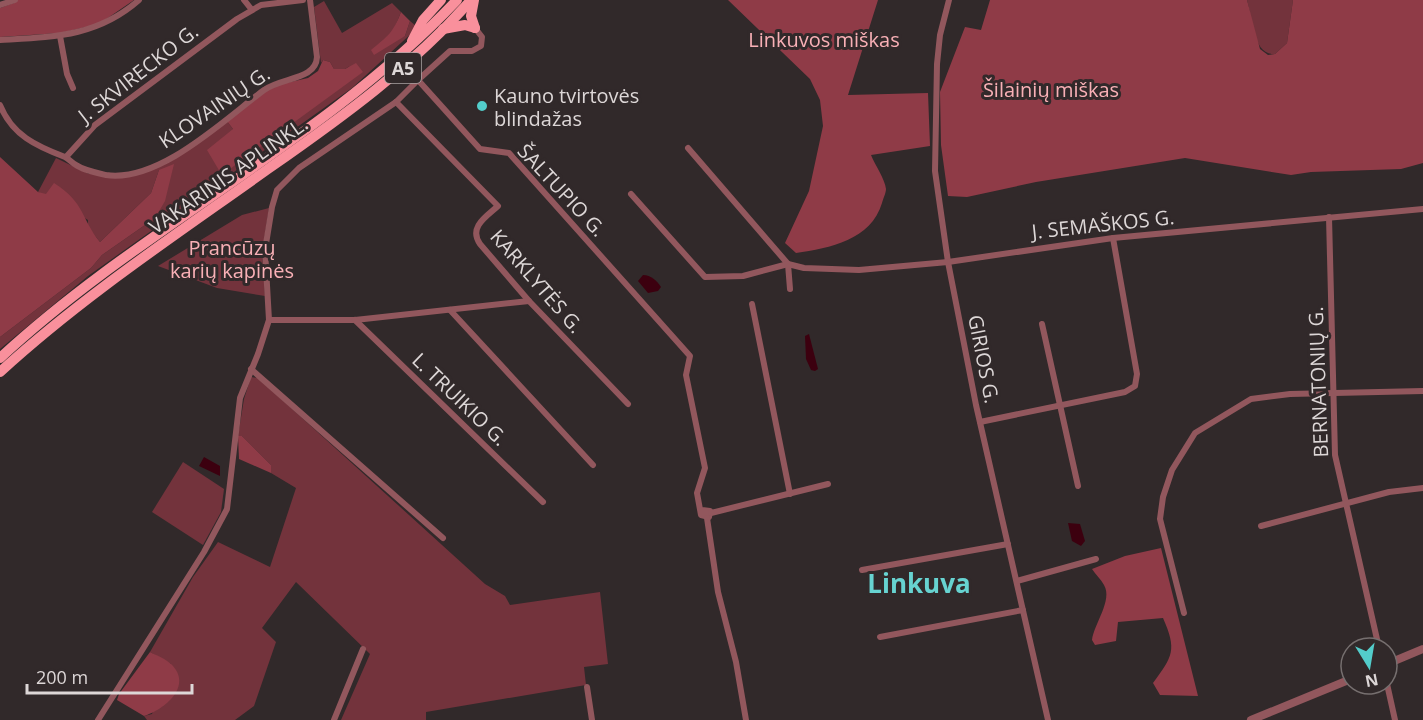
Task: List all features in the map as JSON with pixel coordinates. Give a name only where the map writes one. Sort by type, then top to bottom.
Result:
[{"type":"highway","points":[[408,49],[423,20],[441,0]]},
{"type":"highway","name":"VAKARINIS APLINKL.","points":[[0,358],[109,268],[325,117],[408,49],[457,0]]},
{"type":"highway","points":[[472,0],[471,16],[475,28]]},
{"type":"highway","name":"VAKARINIS APLINKL.","points":[[0,372],[53,325],[118,275],[360,103],[472,0]]},
{"type":"highway","points":[[443,29],[465,25],[475,28]]},
{"type":"street","points":[[0,5],[15,0]]},
{"type":"street","points":[[0,40],[60,36],[111,22],[139,0]]},
{"type":"street","points":[[244,0],[252,10]]},
{"type":"street","name":"J. SKVIRECKO G.","points":[[66,158],[95,124],[177,66],[207,40],[252,10],[270,3],[303,0]]},
{"type":"street","name":"KLOVAINIŲ G.","points":[[66,158],[77,166],[106,175],[140,172],[156,167],[273,84],[311,73],[317,65],[317,57],[310,0]]},
{"type":"street","name":"GIRIOS G.","points":[[949,0],[940,35],[937,64],[935,171],[948,262],[980,422],[1048,720]]},
{"type":"street","points":[[98,720],[224,517],[229,496],[237,412],[269,320],[265,250],[277,190],[299,168],[396,102],[450,51],[477,50],[482,42],[475,28]]},
{"type":"street","points":[[60,36],[67,74],[73,88]]},
{"type":"street","name":"ŠALTUPIO G.","points":[[418,80],[480,149],[509,153],[690,356],[686,375],[705,468],[698,493],[701,515],[709,515]]},
{"type":"street","name":"KARKLYTĖS G.","points":[[396,102],[498,206],[479,223],[476,237],[529,301],[628,404]]},
{"type":"street","points":[[0,105],[12,127],[24,138],[55,155],[66,158]]},
{"type":"street","points":[[688,148],[788,264],[790,289]]},
{"type":"street","points":[[631,194],[705,277],[743,276],[788,264]]},
{"type":"street","name":"J. SEMAŠKOS G.","points":[[788,264],[804,268],[859,270],[948,262],[1113,238],[1423,209]]},
{"type":"street","name":"BERNATONIŲ G.","points":[[1329,217],[1335,455],[1375,636]]},
{"type":"street","points":[[980,422],[1125,392],[1135,386],[1137,374],[1113,238]]},
{"type":"street","points":[[269,320],[355,320],[529,301]]},
{"type":"street","points":[[752,304],[790,494]]},
{"type":"street","points":[[450,310],[593,465]]},
{"type":"street","name":"L. TRUIKIO G.","points":[[355,320],[543,502]]},
{"type":"street","points":[[1042,324],[1078,486]]},
{"type":"street","points":[[251,369],[443,538]]},
{"type":"street","points":[[1184,614],[1160,519],[1163,497],[1172,470],[1185,447],[1201,430],[1251,399],[1290,394],[1423,391]]},
{"type":"street","points":[[746,720],[736,662],[718,592],[709,515],[828,484]]},
{"type":"street","points":[[1261,526],[1345,502],[1389,492],[1423,489]]},
{"type":"street","points":[[862,570],[1008,544]]},
{"type":"street","points":[[1017,581],[1096,559]]},
{"type":"street","points":[[879,637],[1023,610]]},
{"type":"street","points":[[334,720],[363,649]]},
{"type":"street","points":[[1399,659],[1423,649]]},
{"type":"street","points":[[1251,720],[1339,684]]},
{"type":"street","points":[[587,687],[592,720]]},
{"type":"street","points":[[1390,696],[1395,720]]},
{"type":"green space","points":[[13,0],[134,0],[99,24],[60,33],[0,37],[0,8],[14,3]]},
{"type":"green space","name":"Linkuvos miškas","points":[[728,0],[878,0],[848,95],[928,93],[930,146],[871,155],[884,181],[886,192],[877,216],[869,226],[848,240],[796,253],[785,243],[809,191],[823,126],[820,100],[810,79]]},
{"type":"green space","name":"Šilainių miškas","points":[[990,0],[1247,0],[1260,49],[1268,55],[1275,54],[1287,43],[1293,0],[1423,0],[1423,163],[1401,169],[1311,172],[1291,175],[1185,158],[1036,182],[967,197],[948,196],[941,145],[940,92],[965,27],[981,30]]},
{"type":"green space","points":[[1247,0],[1293,0],[1287,43],[1275,54],[1262,49],[1258,42]]},
{"type":"green space","points":[[324,1],[342,33],[392,3],[401,12],[392,34],[384,40],[405,36],[410,21],[416,26],[414,31],[352,88],[88,276],[0,349],[0,337],[91,268],[102,255],[155,218],[159,170],[151,193],[100,242],[88,227],[88,220],[38,192],[56,158],[89,174],[139,174],[173,159],[226,120],[233,129],[219,172],[350,66],[345,69],[334,69],[330,62],[323,60],[321,63],[314,7]]},
{"type":"green space","points":[[401,12],[410,21],[405,36],[374,55],[371,50],[389,34]]},
{"type":"green space","points":[[323,60],[330,62],[334,69],[345,69],[356,63],[363,72],[223,174],[220,172],[207,150],[233,129],[226,120],[273,86],[308,78],[318,71]]},
{"type":"green space","points":[[0,157],[38,192],[46,194],[54,183],[64,191],[77,204],[100,242],[151,193],[159,170],[174,164],[165,201],[155,218],[102,255],[91,268],[0,337]]},
{"type":"green space","name":"Prancūzų karių kapinės","points":[[269,208],[262,253],[265,296],[217,288],[158,266],[242,215]]},
{"type":"green space","points":[[251,377],[258,378],[485,584],[505,596],[510,605],[600,592],[608,664],[584,667],[586,685],[426,712],[426,720],[341,720],[370,654],[296,582],[262,628],[276,642],[254,706],[235,720],[147,720],[144,716],[152,714],[171,664],[150,652],[193,577],[218,542],[270,567],[296,488],[271,473],[271,465],[242,436],[238,436],[244,399]]},
{"type":"green space","points":[[238,436],[242,436],[271,465],[271,473],[239,459]]},
{"type":"green space","points":[[183,462],[224,489],[221,512],[203,545],[152,512]]},
{"type":"green space","points":[[1161,548],[1198,696],[1160,695],[1153,683],[1165,666],[1171,652],[1170,638],[1163,618],[1118,622],[1116,641],[1095,645],[1092,640],[1105,605],[1106,591],[1092,569],[1125,556]]},
{"type":"green space","points":[[150,652],[171,664],[177,672],[179,681],[178,689],[167,703],[144,716],[117,700]]},
{"type":"shaded area","points":[[643,275],[651,277],[658,283],[661,287],[658,291],[648,293],[638,281]]},
{"type":"shaded area","points":[[809,334],[818,369],[815,371],[811,370],[806,359],[805,336]]},
{"type":"shaded area","points":[[204,457],[220,466],[220,476],[199,466]]},
{"type":"shaded area","points":[[1068,523],[1080,524],[1085,541],[1081,546],[1072,541]]},
{"type":"place","name":"Kauno tvirtovės blindažas","points":[[482,106]]},
{"type":"district","name":"Linkuva","points":[[919,583]]}]
